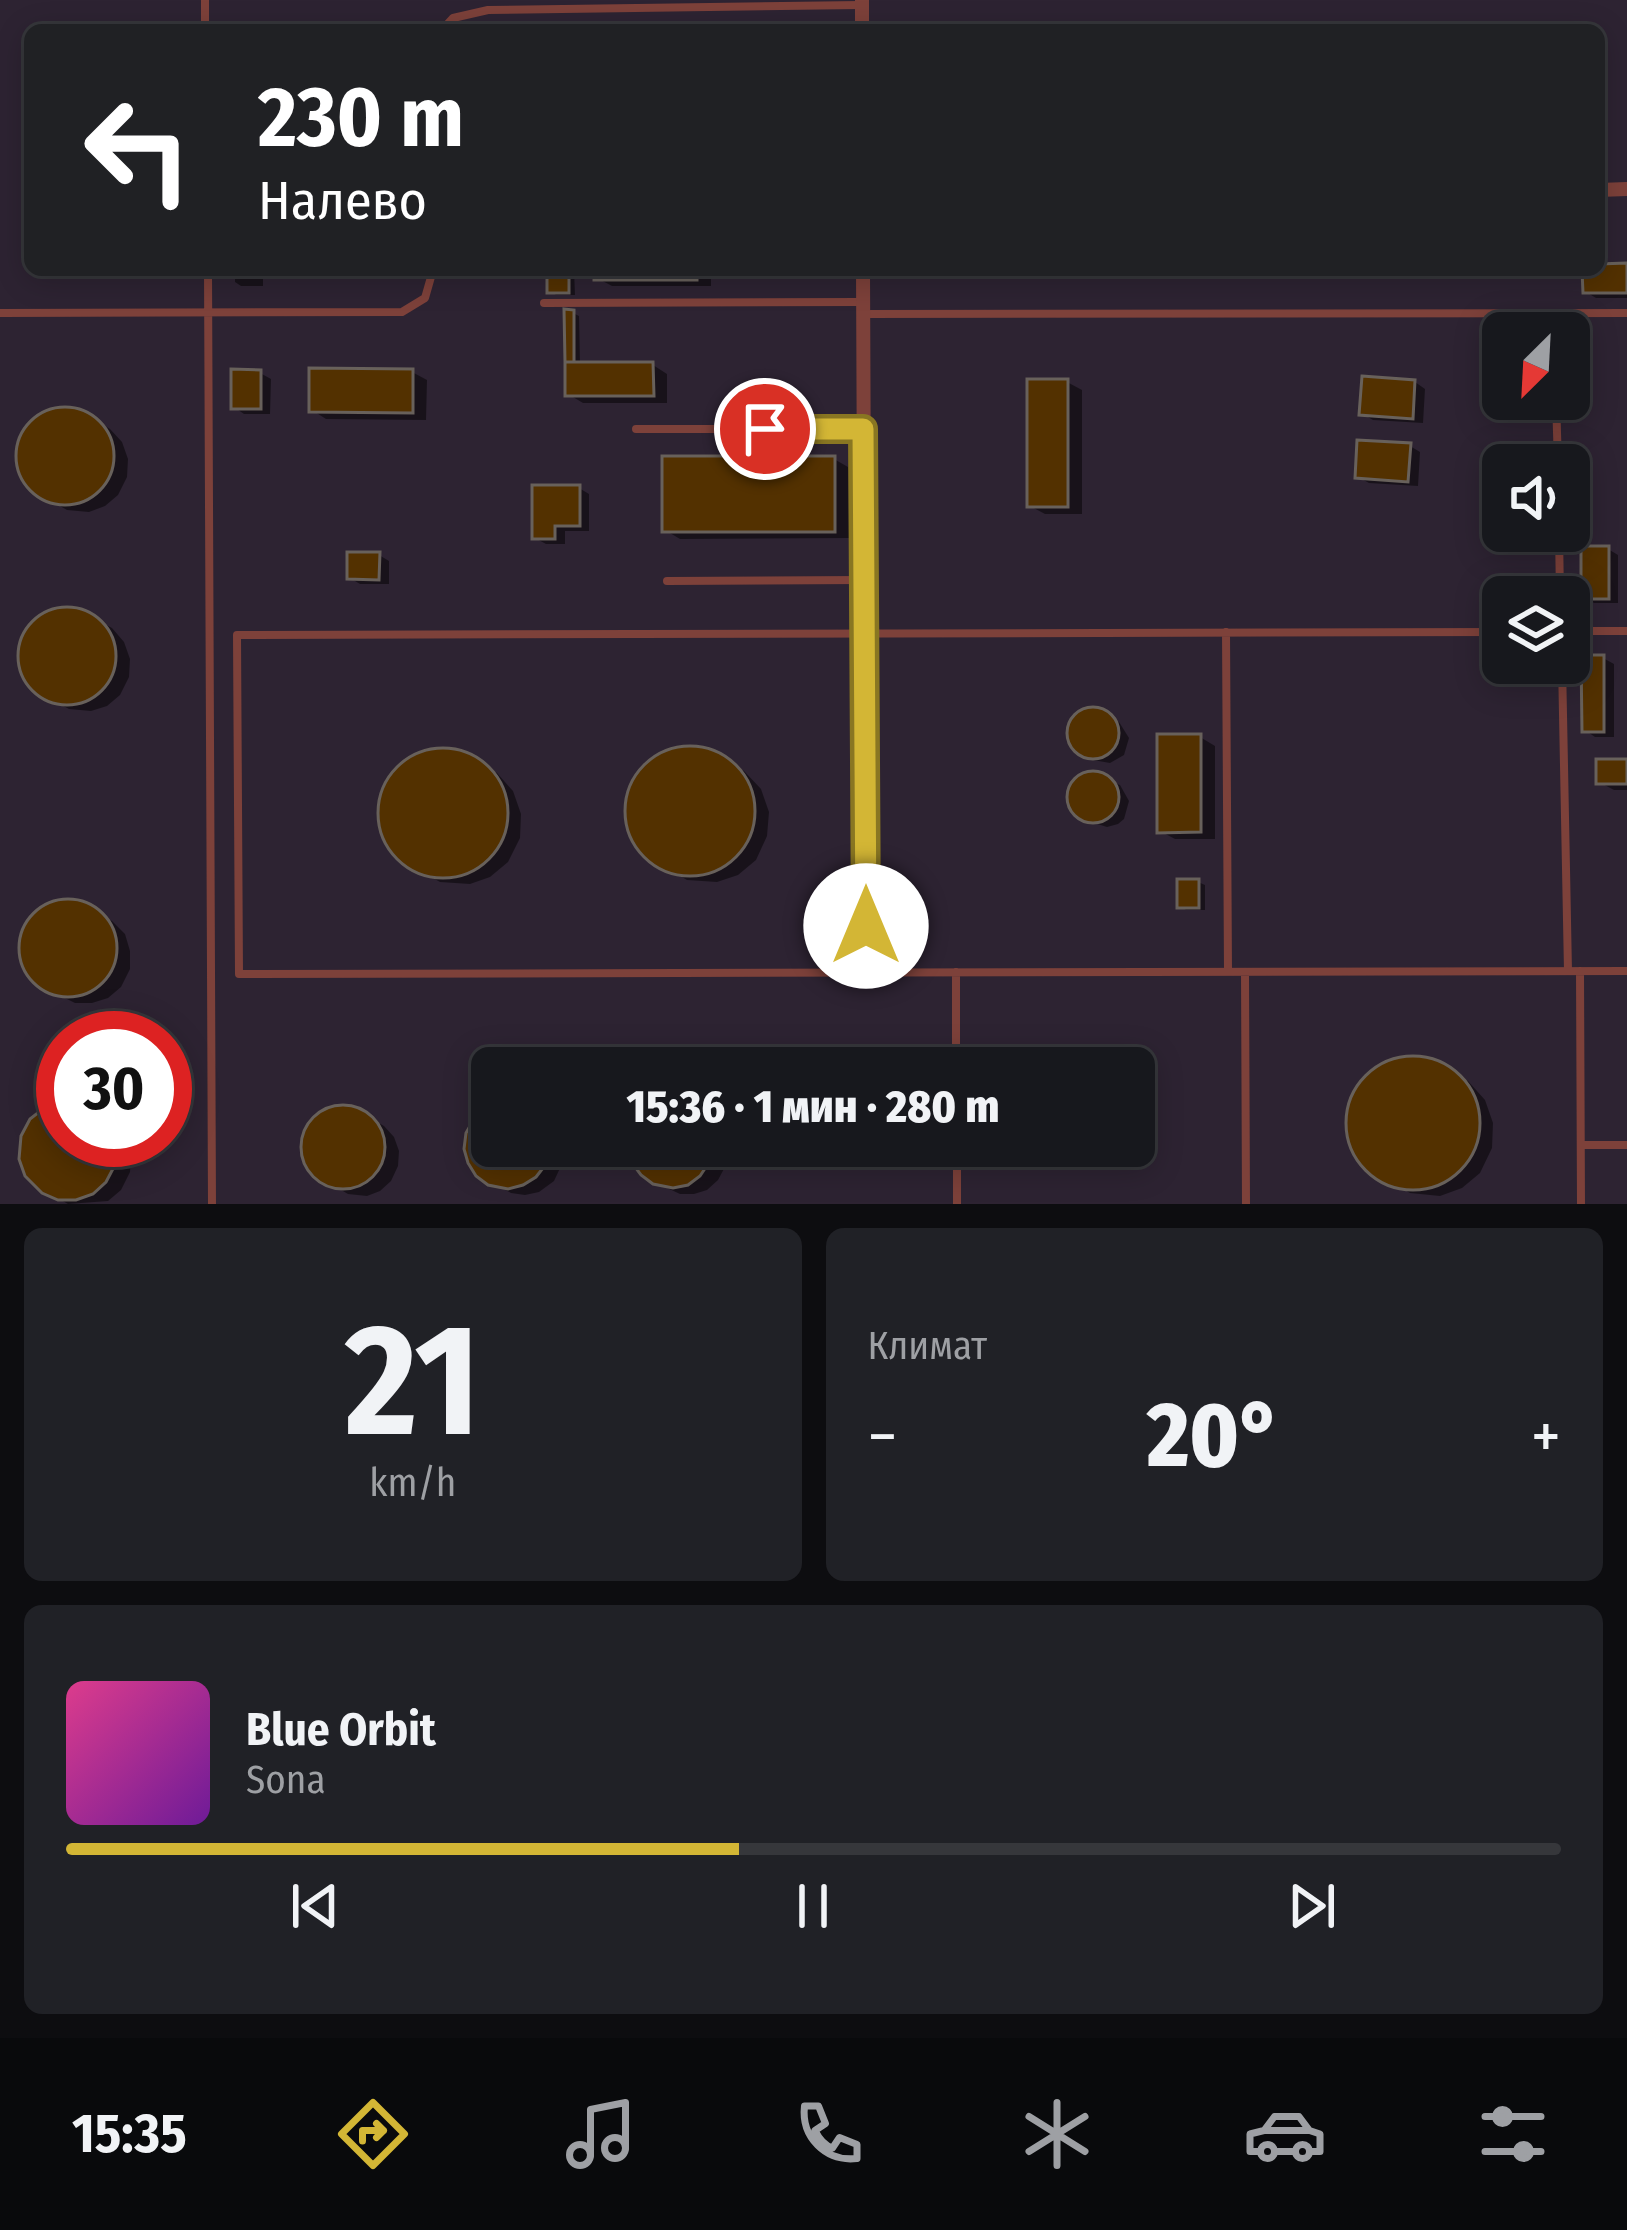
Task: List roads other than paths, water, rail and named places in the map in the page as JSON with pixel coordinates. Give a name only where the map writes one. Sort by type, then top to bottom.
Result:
[{"type":"street","points":[[863,276],[866,973]]},
{"type":"lane","points":[[448,24],[453,18],[488,10],[862,3]]},
{"type":"lane","points":[[208,276],[212,1204]]},
{"type":"lane","points":[[0,313],[402,312],[425,298],[431,276]]},
{"type":"lane","points":[[544,303],[1482,312]]},
{"type":"lane","points":[[1590,313],[1627,313]]},
{"type":"lane","points":[[635,429],[863,429]]},
{"type":"lane","points":[[668,581],[864,580]]},
{"type":"lane","points":[[1590,632],[1627,631]]},
{"type":"lane","points":[[1226,632],[1228,972]]},
{"type":"lane","points":[[1482,632],[237,634],[239,974],[1627,971]]},
{"type":"lane","points":[[1562,684],[1568,971]]},
{"type":"lane","points":[[1580,971],[1582,1204]]},
{"type":"lane","points":[[956,972],[956,1047]]},
{"type":"lane","points":[[1245,972],[1246,1204]]},
{"type":"lane","points":[[1581,1145],[1627,1145]]},
{"type":"lane","points":[[956,1167],[957,1204]]}]
